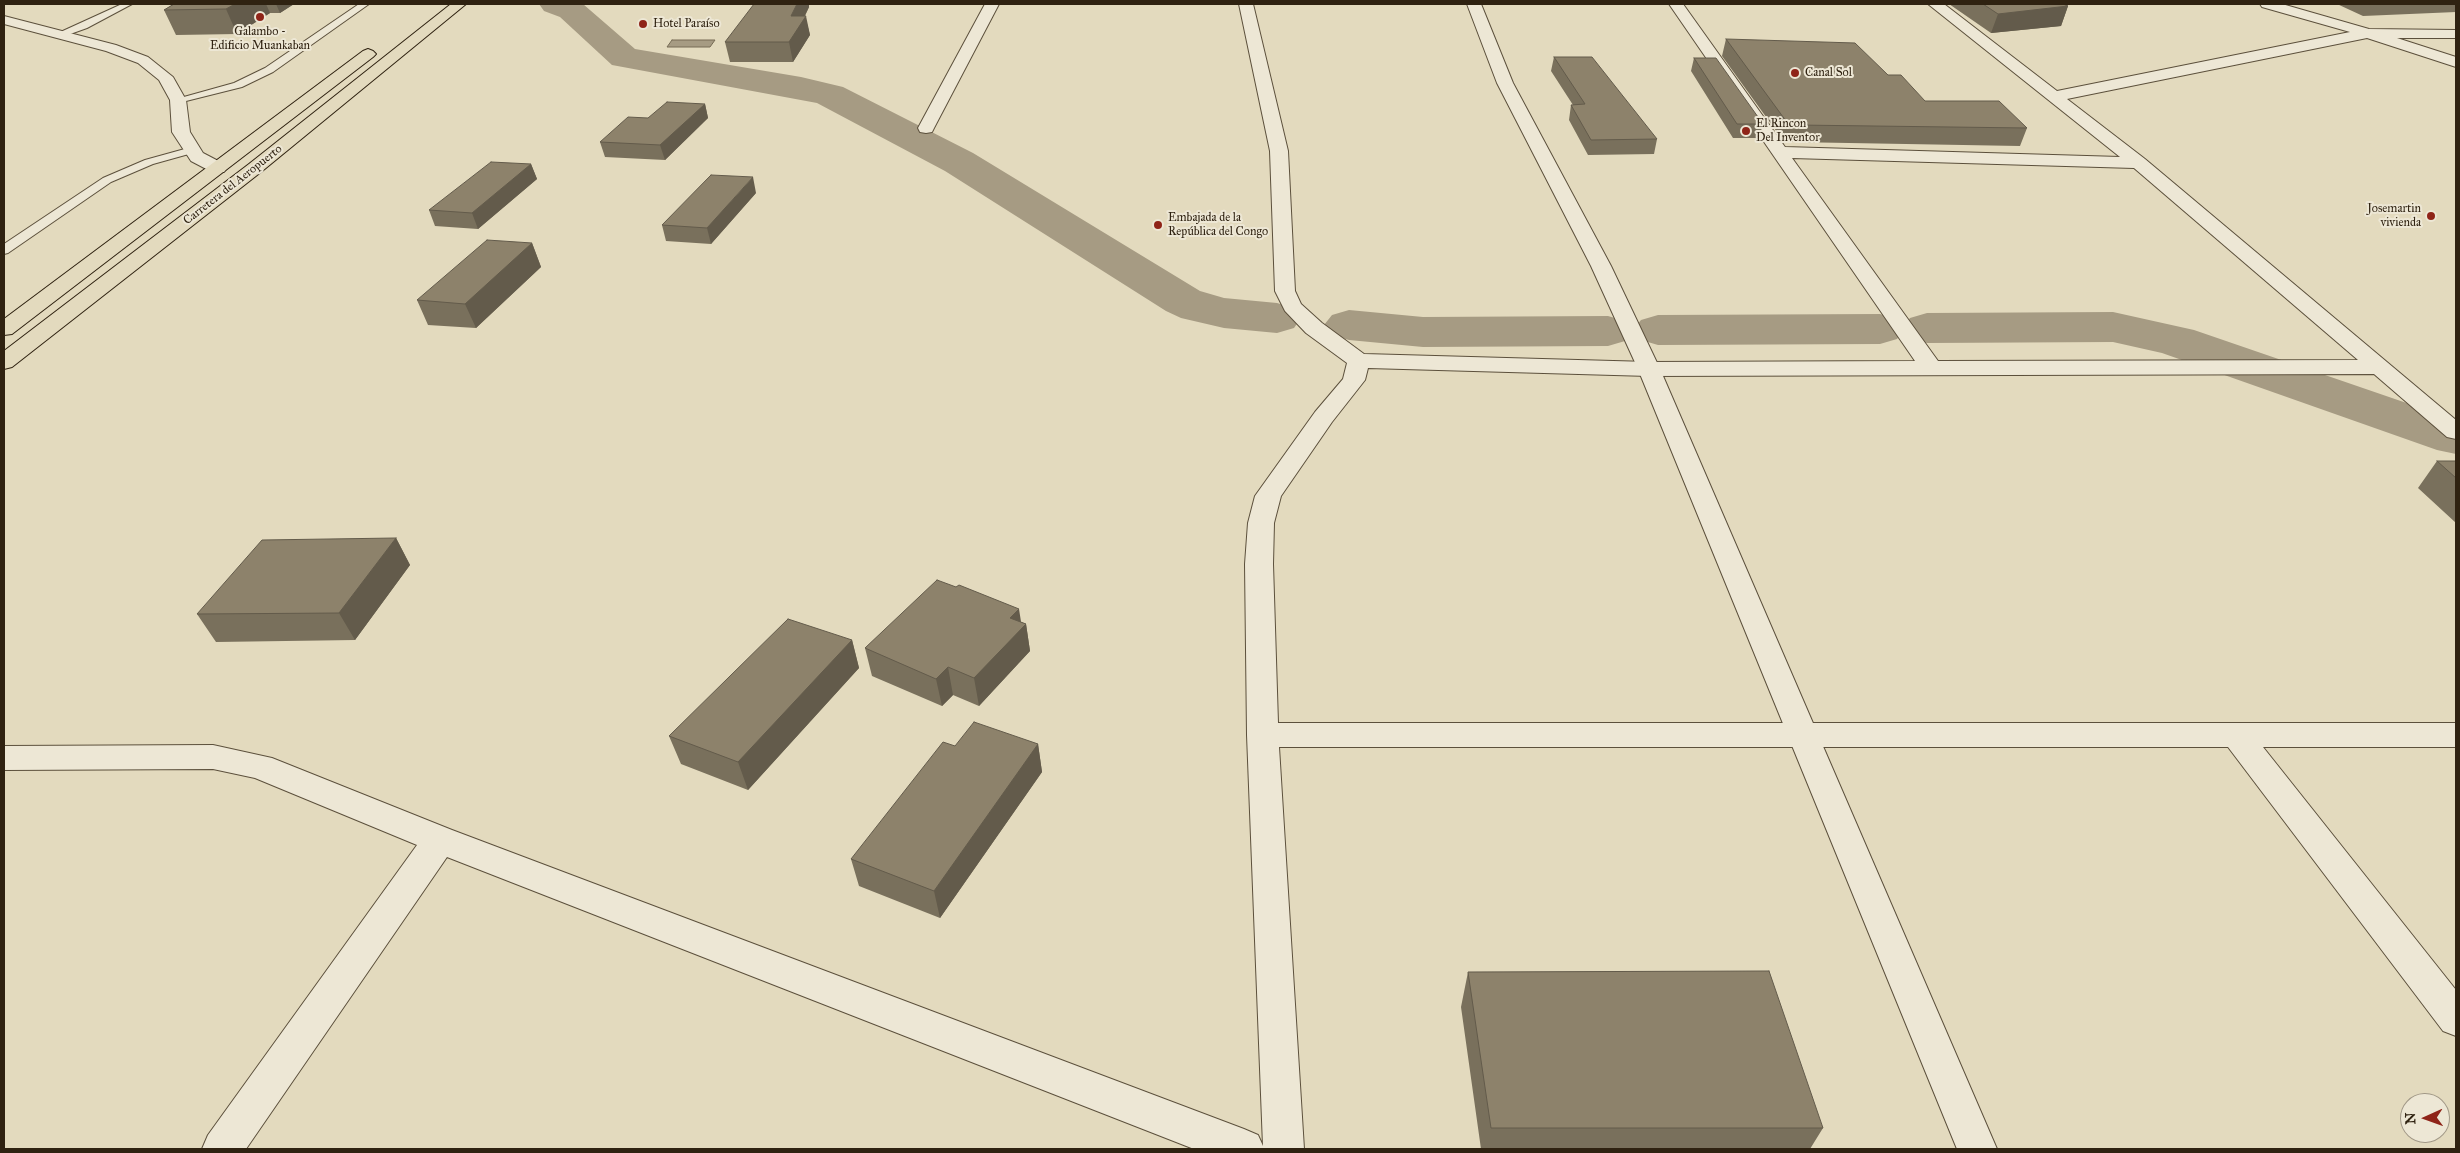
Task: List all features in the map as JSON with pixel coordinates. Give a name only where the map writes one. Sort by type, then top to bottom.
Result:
[{"type":"main road","points":[[405,26],[432,4]]},
{"type":"main road","name":"Carretera del Aeropuerto","points":[[4,362],[255,168],[459,4]]},
{"type":"main road","name":"Carretera del Aeropuerto","points":[[4,329],[382,43]]},
{"type":"street","points":[[926,128],[992,4]]},
{"type":"street","points":[[1246,4],[1279,150],[1285,291],[1292,308],[1314,328],[1359,361],[1649,369],[2205,369],[2377,367]]},
{"type":"street","points":[[1474,4],[1505,83],[1601,266],[1649,369],[1977,1149]]},
{"type":"street","points":[[1676,4],[1782,152],[1931,368]]},
{"type":"street","points":[[1935,4],[2138,163],[2455,431]]},
{"type":"street","points":[[2266,4],[2368,33],[2456,62]]},
{"type":"street","points":[[4,20],[111,48],[143,60],[165,77],[178,100],[181,132],[192,150],[197,157],[218,168]]},
{"type":"street","points":[[2054,97],[2368,33],[2456,34]]},
{"type":"street","points":[[1782,152],[2138,163]]},
{"type":"street","points":[[1284,1149],[1263,736],[1259,564],[1261,523],[1268,496],[1323,417],[1354,380],[1359,361]]},
{"type":"street","points":[[1263,736],[2237,736],[2456,734]]},
{"type":"street","points":[[2237,736],[2456,1019]]},
{"type":"street","points":[[4,758],[213,757],[261,767],[440,840],[1244,1149]]},
{"type":"street","points":[[222,1149],[440,840]]},
{"type":"lane","points":[[58,35],[84,26],[128,4]]},
{"type":"lane","points":[[178,100],[238,85],[269,70],[365,4]]},
{"type":"lane","points":[[4,250],[107,180],[149,162],[192,150]]},
{"type":"shaded area","points":[[672,40],[715,40],[710,47],[667,47]]},
{"type":"building","points":[[174,4],[235,4],[226,9],[164,10]]},
{"type":"building","points":[[754,4],[797,4],[791,16],[806,16],[789,42],[725,42]]},
{"type":"building","points":[[1983,4],[2063,4],[2068,6],[1998,14]]},
{"type":"building","points":[[1726,39],[1855,43],[1888,75],[1901,75],[1925,101],[1999,101],[2027,128],[1797,125],[1795,122],[1786,121]]},
{"type":"building","points":[[1554,57],[1592,57],[1657,139],[1591,140],[1571,105],[1585,104]]},
{"type":"building","points":[[1694,58],[1716,58],[1763,124],[1737,124]]},
{"type":"building","points":[[667,102],[705,104],[660,145],[600,142],[628,117],[648,118]]},
{"type":"building","points":[[491,162],[531,164],[472,213],[429,210]]},
{"type":"building","points":[[711,175],[753,177],[707,228],[662,225]]},
{"type":"building","points":[[487,240],[532,243],[465,304],[417,300]]},
{"type":"building","points":[[2437,461],[2456,461],[2456,478]]},
{"type":"building","points":[[396,538],[339,613],[197,614],[262,540]]},
{"type":"building","points":[[937,580],[956,587],[959,585],[1019,609],[1010,618],[1026,624],[974,678],[948,667],[936,679],[865,648]]},
{"type":"building","points":[[788,619],[852,640],[738,762],[669,736]]},
{"type":"building","points":[[974,722],[1038,744],[934,891],[851,859],[943,742],[955,746]]},
{"type":"building","points":[[1769,971],[1823,1128],[1491,1128],[1468,972]]},
{"type":"waterway","points":[[555,4],[571,10],[624,58],[801,88],[830,95],[959,162],[1183,301],[1198,308],[1224,313],[1277,318]]},
{"type":"waterway","points":[[1349,325],[1423,332],[1608,331]]},
{"type":"waterway","points":[[1927,328],[2113,327],[2176,341],[2456,438]]},
{"type":"waterway","points":[[1658,330],[1880,329]]},
{"type":"place","name":"Galambo - Edificio Muankaban","points":[[260,17]]},
{"type":"place","name":"Hotel Paraíso","points":[[643,24]]},
{"type":"place","name":"Canal Sol","points":[[1795,73]]},
{"type":"place","name":"El Rincon Del Inventor","points":[[1746,131]]},
{"type":"place","name":"Josemartin vivienda","points":[[2431,216]]},
{"type":"place","name":"Embajada de la República del Congo","points":[[1158,225]]}]
